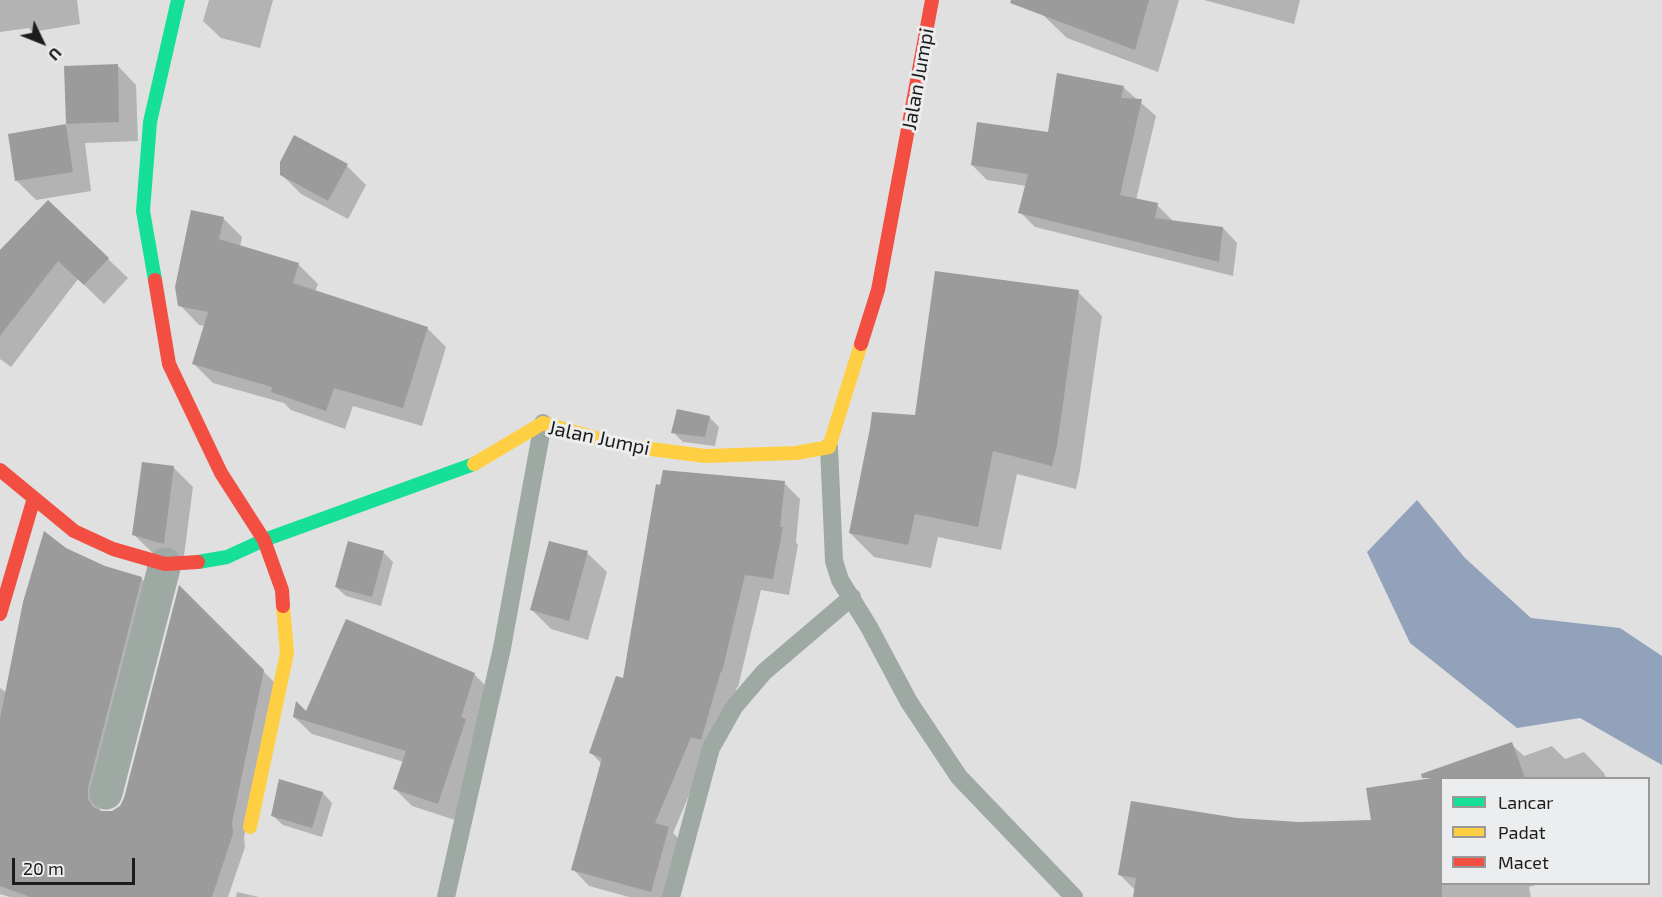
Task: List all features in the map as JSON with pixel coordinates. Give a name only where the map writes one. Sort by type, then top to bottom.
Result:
[{"type":"street","points":[[178,0],[150,122],[143,211],[169,364],[221,473],[264,540],[282,590],[287,653],[250,827]]},
{"type":"street","name":"Jalan Jumpi","points":[[0,471],[74,531],[113,549],[165,564],[194,563],[227,557],[264,540],[470,466],[543,423],[620,445],[705,456],[796,453],[829,447],[878,290],[932,0]]},
{"type":"street","points":[[0,614],[34,498]]},
{"type":"street","points":[[106,793],[165,564]]},
{"type":"lane","points":[[446,897],[502,648],[543,423]]},
{"type":"lane","points":[[829,447],[834,561],[840,580],[852,597],[909,702],[959,777],[1074,897]]},
{"type":"lane","points":[[671,897],[711,748],[734,707],[764,672],[852,597]]},
{"type":"water","points":[[1417,500],[1465,558],[1531,618],[1620,628],[1662,656],[1662,765],[1580,718],[1517,728],[1410,643],[1367,552]]},
{"type":"building","points":[[1011,0],[1149,0],[1135,50],[1010,3]]},
{"type":"building","points":[[118,64],[119,122],[66,124],[64,66]]},
{"type":"building","points":[[1057,73],[1124,86],[1121,98],[1142,99],[1120,195],[1158,203],[1155,218],[1223,227],[1219,262],[1018,213],[1028,174],[971,165],[977,122],[1048,132]]},
{"type":"building","points":[[66,124],[73,172],[15,181],[8,134]]},
{"type":"building","points":[[294,135],[348,164],[328,201],[280,175],[280,162]]},
{"type":"building","points":[[48,200],[109,258],[84,285],[58,261],[0,336],[0,250]]},
{"type":"building","points":[[191,210],[224,217],[219,239],[299,263],[293,283],[428,327],[403,408],[334,388],[326,411],[271,392],[272,387],[192,364],[208,312],[178,306],[175,287]]},
{"type":"building","points":[[935,271],[1079,290],[1057,446],[1052,466],[993,451],[978,527],[915,514],[908,545],[849,533],[872,412],[915,415]]},
{"type":"building","points":[[677,409],[710,416],[705,437],[671,433]]},
{"type":"building","points":[[142,462],[174,466],[164,544],[132,535]]},
{"type":"building","points":[[663,470],[785,481],[780,527],[783,527],[773,579],[745,575],[722,672],[701,740],[691,737],[655,823],[669,827],[651,892],[571,870],[602,758],[589,753],[616,676],[623,678],[656,484],[660,485]]},
{"type":"building","points":[[44,531],[66,548],[105,566],[142,577],[88,788],[88,799],[93,807],[102,811],[112,811],[120,806],[124,798],[179,585],[264,670],[232,823],[233,834],[212,897],[30,897],[0,886],[0,719],[23,602]]},
{"type":"building","points":[[348,541],[384,551],[372,597],[335,587]]},
{"type":"building","points":[[549,541],[588,551],[569,621],[530,610]]},
{"type":"building","points":[[346,619],[475,673],[461,717],[466,719],[438,804],[393,789],[406,751],[293,717],[296,701],[306,711]]},
{"type":"building","points":[[1512,742],[1525,777],[1440,777],[1442,897],[1133,897],[1136,878],[1118,875],[1131,801],[1237,818],[1299,822],[1371,820],[1366,788],[1432,778],[1422,778],[1421,774]]},
{"type":"building","points":[[279,779],[323,792],[312,828],[271,816]]},
{"type":"traffic: fast","points":[[155,280],[143,211],[150,122],[178,0]]},
{"type":"traffic: fast","points":[[198,562],[227,557],[264,540],[474,464]]},
{"type":"traffic: slow","points":[[474,464],[543,423],[620,445],[705,456],[796,453],[829,447],[861,344]]},
{"type":"traffic: slow","points":[[250,827],[287,653],[283,606]]},
{"type":"traffic: jam","points":[[861,344],[878,290],[932,0]]},
{"type":"traffic: jam","points":[[155,280],[169,364],[221,473],[264,540],[282,590],[283,606]]},
{"type":"traffic: jam","points":[[0,470],[74,531],[113,549],[165,564],[198,562]]},
{"type":"traffic: jam","points":[[0,614],[34,498]]}]
